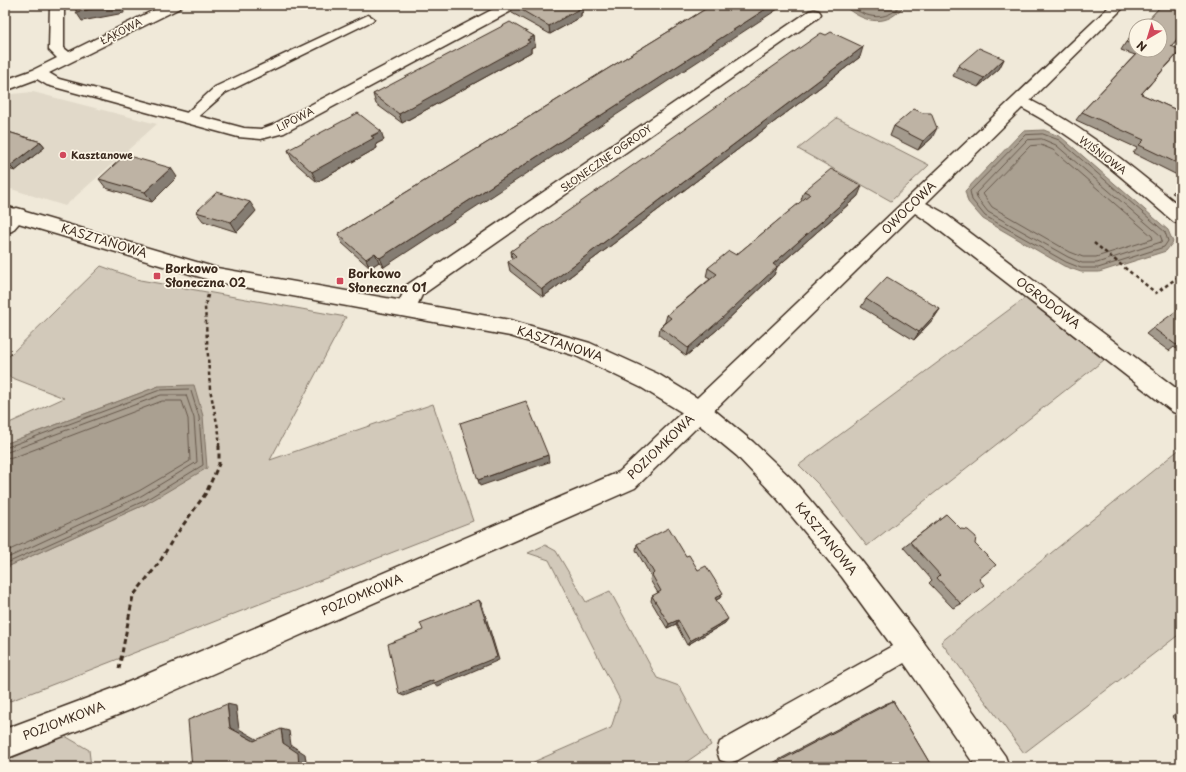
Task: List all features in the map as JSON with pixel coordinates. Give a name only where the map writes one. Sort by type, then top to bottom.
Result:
[{"type":"street","points":[[57,5],[56,50],[68,58]]},
{"type":"street","name":"ŁĄKOWA","points":[[5,86],[68,58],[175,5]]},
{"type":"street","name":"LIPOWA","points":[[38,72],[53,82],[244,133],[261,134],[278,129],[512,5]]},
{"type":"street","name":"OWOCOWA","points":[[698,411],[1119,5]]},
{"type":"street","name":"SŁONECZNE OGRODY","points":[[406,308],[414,290],[814,14]]},
{"type":"street","name":"WIŚNIOWA","points":[[1020,101],[1036,108],[1105,154],[1181,217]]},
{"type":"street","name":"OGRODOWA","points":[[914,204],[937,218],[1181,405]]},
{"type":"street","name":"KASZTANOWA","points":[[9,218],[217,275],[510,328],[582,349],[650,381],[698,411],[745,449],[784,488],[851,568],[910,647],[994,767]]},
{"type":"street","name":"POZIOMKOWA","points":[[5,744],[120,700],[627,480],[698,411]]},
{"type":"lane","points":[[188,118],[220,90],[368,19]]},
{"type":"lane","points":[[729,751],[910,647]]},
{"type":"path","points":[[1094,242],[1156,293],[1181,275]]},
{"type":"path","points":[[120,700],[118,678],[133,596],[159,563],[173,539],[206,493],[219,464],[219,433],[210,389],[205,307],[208,293]]},
{"type":"shaded area","name":"Kasztanowe","points":[[33,92],[157,124],[65,206],[5,187],[5,96]]},
{"type":"shaded area","points":[[837,118],[929,165],[891,201],[798,149]]},
{"type":"shaded area","points":[[101,266],[140,280],[346,317],[270,460],[433,404],[473,521],[5,703],[5,568],[146,504],[159,386],[5,444],[5,425],[64,398],[5,375],[5,360]]},
{"type":"shaded area","points":[[1025,298],[1104,360],[867,546],[819,485],[799,465]]},
{"type":"shaded area","points":[[1181,448],[1181,633],[1024,753],[941,642]]},
{"type":"shaded area","points":[[545,545],[556,551],[586,602],[610,591],[657,678],[679,686],[711,745],[679,767],[522,767],[611,728],[620,700],[549,560],[528,553]]},
{"type":"shaded area","points":[[65,736],[89,750],[91,767],[5,767],[5,761]]},
{"type":"water","points":[[843,5],[899,5],[902,8],[888,19],[872,20],[865,19],[857,15]]},
{"type":"water","points":[[1044,130],[1061,137],[1168,230],[1173,242],[1166,251],[1099,272],[1081,272],[1064,266],[983,219],[968,202],[965,191],[1023,131]]},
{"type":"water","points":[[194,385],[203,416],[207,468],[146,504],[5,568],[5,444],[159,386]]},
{"type":"building","points":[[76,5],[111,5],[76,12]]},
{"type":"building","points":[[513,5],[580,5],[577,6],[581,8],[549,26]]},
{"type":"building","points":[[712,5],[772,5],[380,258],[375,253],[366,259],[338,234]]},
{"type":"building","points":[[1162,5],[1181,5],[1181,35],[1171,46],[1181,50],[1141,94],[1181,112],[1181,165],[1139,145],[1144,140],[1082,112],[1133,58],[1168,58],[1168,18],[1150,18]]},
{"type":"building","points":[[510,22],[534,36],[527,40],[530,42],[399,114],[373,94]]},
{"type":"building","points":[[831,32],[863,47],[542,289],[508,262],[516,256],[511,251],[821,33],[826,35]]},
{"type":"building","points":[[979,48],[1004,59],[984,78],[958,66]]},
{"type":"building","points":[[914,109],[923,113],[931,113],[937,128],[923,141],[894,126]]},
{"type":"building","points":[[358,113],[381,131],[371,136],[374,138],[312,172],[288,150]]},
{"type":"building","points":[[5,131],[41,142],[10,166],[5,164]]},
{"type":"building","points":[[125,155],[171,168],[145,192],[99,179]]},
{"type":"building","points":[[831,169],[862,186],[773,264],[777,267],[720,320],[688,348],[660,327],[671,318],[667,315],[717,274],[708,268],[729,251],[736,255],[810,194],[804,191]]},
{"type":"building","points":[[217,192],[250,202],[231,222],[196,212]]},
{"type":"building","points":[[887,277],[940,309],[919,332],[866,299]]},
{"type":"building","points":[[1179,309],[1181,310],[1181,342],[1176,345],[1153,328]]},
{"type":"building","points":[[526,401],[548,455],[478,480],[460,423]]},
{"type":"building","points":[[946,514],[961,529],[968,530],[976,537],[975,544],[996,565],[979,579],[984,585],[961,604],[937,578],[940,575],[910,542]]},
{"type":"building","points":[[669,528],[686,556],[689,555],[698,570],[706,566],[723,593],[715,598],[728,619],[690,641],[678,620],[669,624],[652,596],[661,591],[652,575],[654,573],[637,544]]},
{"type":"building","points":[[479,600],[497,657],[434,683],[433,680],[399,694],[388,644],[423,630],[420,623]]},
{"type":"building","points":[[893,701],[932,767],[768,767]]},
{"type":"building","points":[[227,704],[230,728],[254,741],[281,729],[283,743],[298,753],[299,767],[206,767],[206,765],[202,767],[192,767],[188,720]]},
{"type":"place","name":"Kasztanowe","points":[[63,155]]},
{"type":"place","name":"Borkowo Słoneczna 02","points":[[157,276]]},
{"type":"place","name":"Borkowo Słoneczna 01","points":[[340,281]]}]
